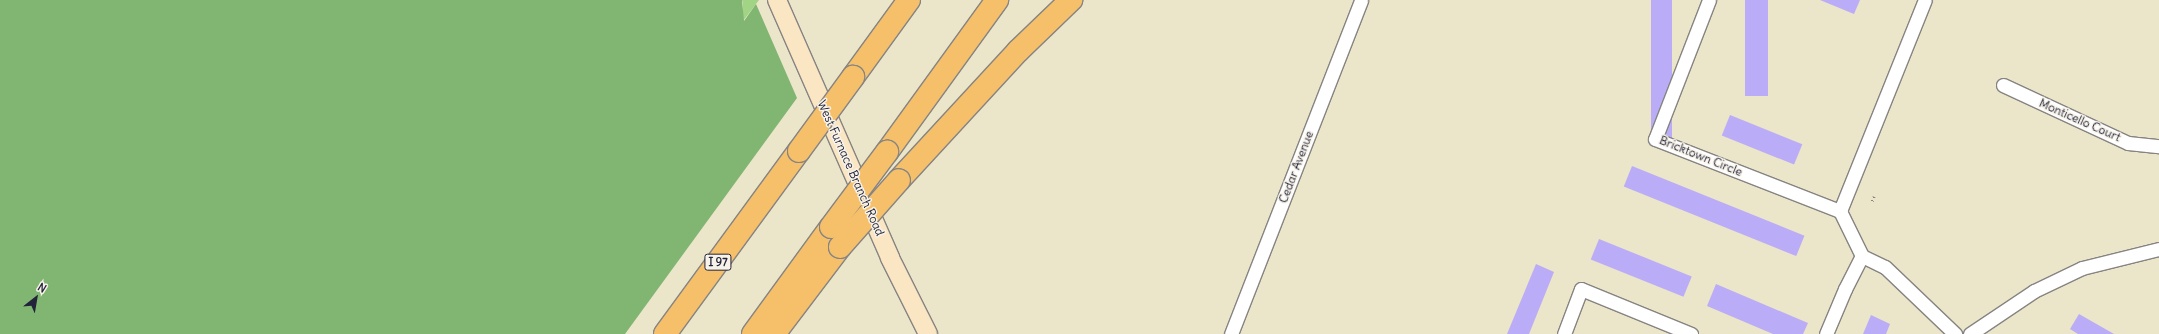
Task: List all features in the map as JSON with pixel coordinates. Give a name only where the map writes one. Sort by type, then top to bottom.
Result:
[{"type":"highway","name":"I 97","points":[[665,334],[909,0]]},
{"type":"highway","points":[[753,334],[997,0]]},
{"type":"highway","points":[[774,334],[840,247],[898,180],[1018,51],[1071,0]]},
{"type":"main road","name":"West Furnace Branch Road","points":[[777,0],[890,258],[928,334]]},
{"type":"street","name":"Cedar Avenue","points":[[1231,334],[1361,0]]},
{"type":"street","name":"Bricktown Circle","points":[[1709,0],[1655,139],[1840,211]]},
{"type":"street","points":[[1925,0],[1840,211],[1862,256],[1885,267],[1955,334]]},
{"type":"street","name":"Monticello Court","points":[[2003,85],[2128,143],[2159,146]]},
{"type":"street","points":[[1975,333],[2034,290],[2082,268],[2159,249]]},
{"type":"street","points":[[1826,334],[1844,289],[1862,256]]},
{"type":"street","points":[[1564,334],[1581,289],[1691,334]]},
{"type":"path","points":[[1872,201],[1874,196]]},
{"type":"green space","points":[[0,0],[742,0],[744,21],[756,4],[797,98],[625,334],[0,334]]},
{"type":"green space","points":[[742,0],[759,0],[743,21],[743,3]]},
{"type":"building","points":[[1651,0],[1672,0],[1672,144],[1651,144]]},
{"type":"building","points":[[1745,0],[1768,0],[1768,96],[1745,96]]},
{"type":"building","points":[[1820,0],[1860,0],[1854,14]]},
{"type":"building","points":[[1730,115],[1802,144],[1794,165],[1722,135]]},
{"type":"building","points":[[1632,166],[1804,236],[1796,256],[1624,186]]},
{"type":"building","points":[[1599,239],[1692,276],[1683,297],[1591,259]]},
{"type":"building","points":[[1536,264],[1554,272],[1529,334],[1507,334]]},
{"type":"building","points":[[1716,284],[1808,323],[1803,334],[1773,334],[1707,306]]},
{"type":"building","points":[[2079,314],[2114,334],[2078,334],[2070,329]]},
{"type":"building","points":[[1871,315],[1890,324],[1886,334],[1863,334]]}]
